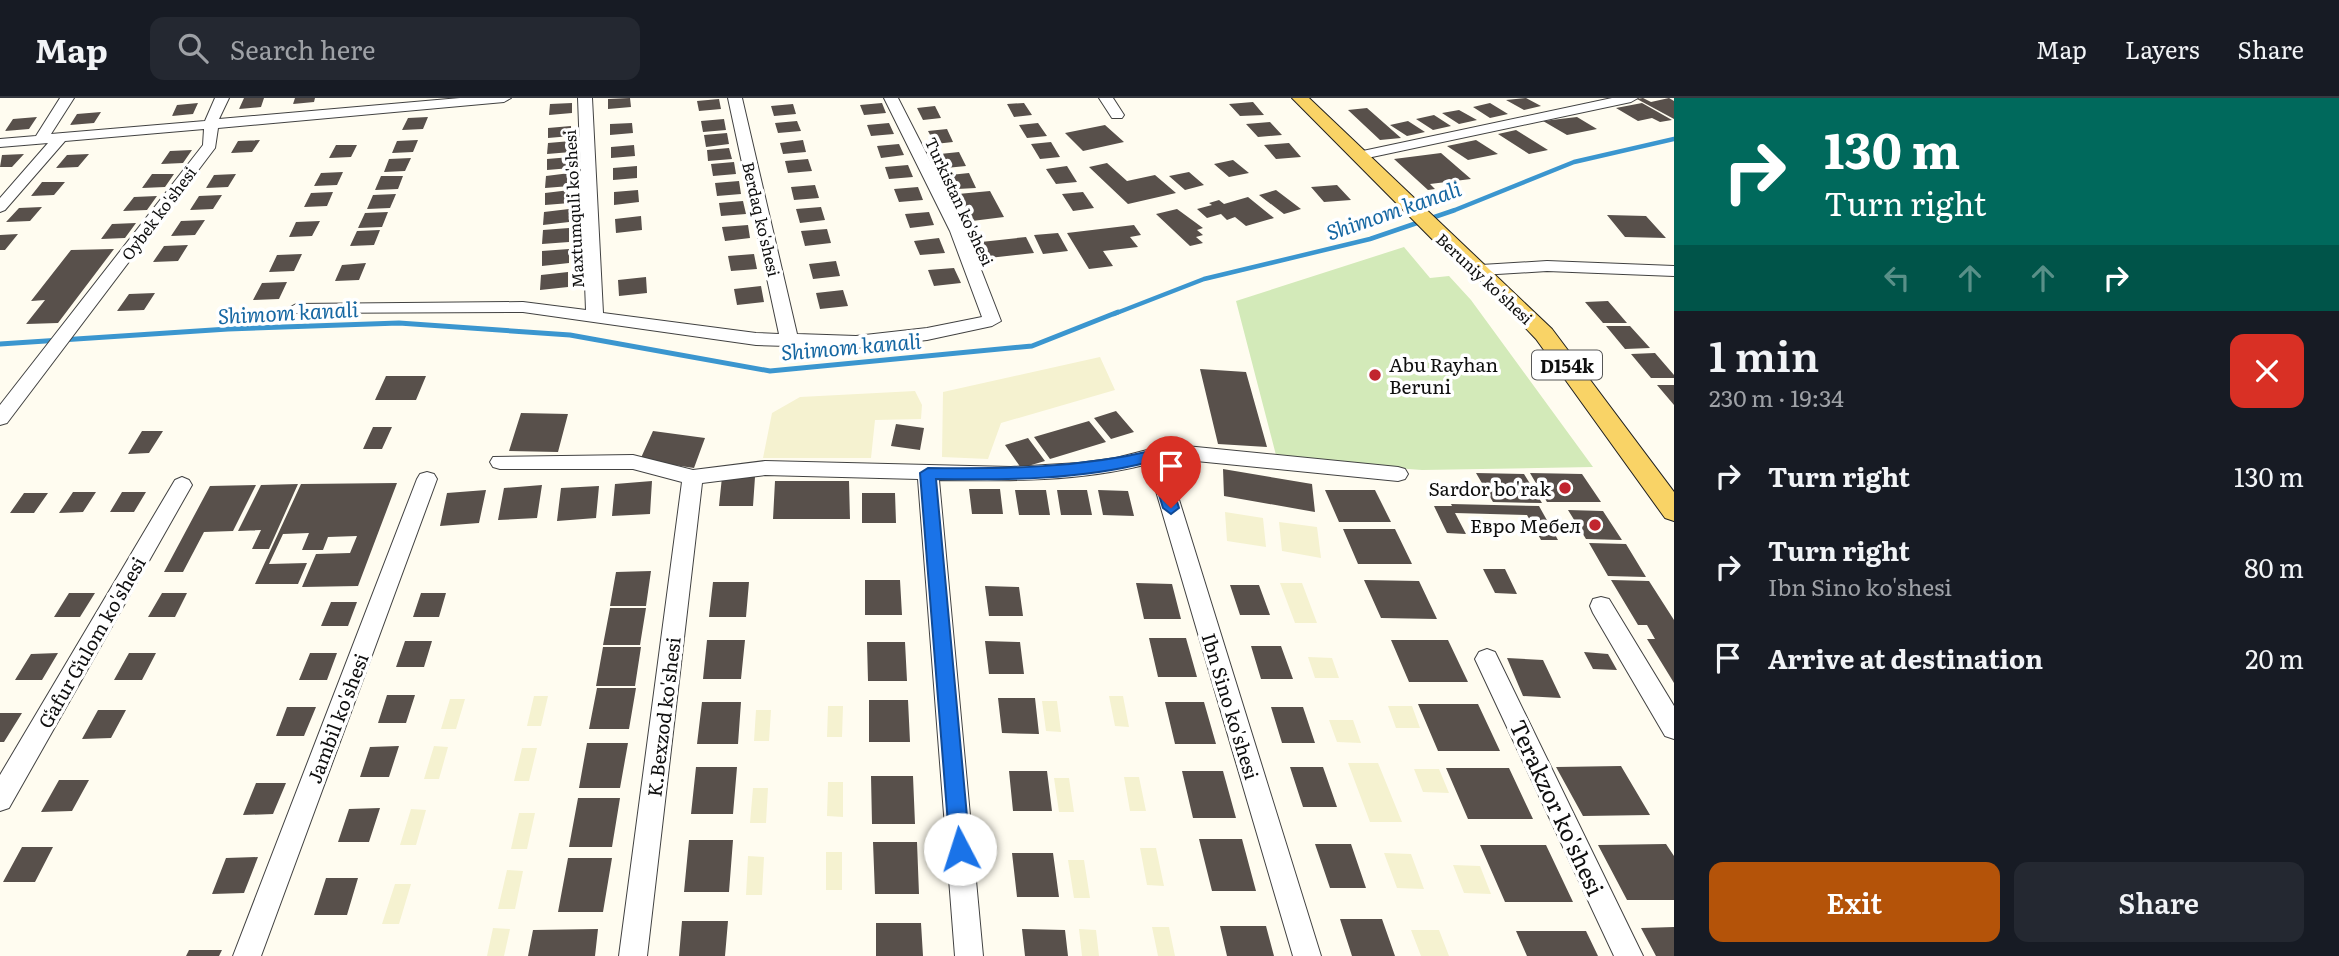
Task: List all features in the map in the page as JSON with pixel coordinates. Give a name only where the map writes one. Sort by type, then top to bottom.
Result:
[{"type":"main road","name":"Beruniy ko'shesi","points":[[1300,98],[1440,236],[1481,270],[1544,334],[1674,511]]},
{"type":"street","points":[[40,140],[67,98]]},
{"type":"street","name":"Oybek ko'shesi","points":[[0,418],[77,321],[209,145],[211,123],[222,98]]},
{"type":"street","points":[[0,143],[211,123],[380,103],[504,98]]},
{"type":"street","name":"Maxtumquli ko'shesi","points":[[585,98],[595,317]]},
{"type":"street","name":"Berdaq ko'shesi","points":[[735,98],[789,339]]},
{"type":"street","name":"Turkistan ko'shesi","points":[[789,339],[856,342],[927,334],[992,321],[958,232],[891,98]]},
{"type":"street","points":[[1106,98],[1117,115]]},
{"type":"street","points":[[1358,156],[1606,100],[1631,98]]},
{"type":"street","points":[[0,206],[60,138]]},
{"type":"street","points":[[1481,270],[1547,266],[1674,271]]},
{"type":"street","points":[[296,309],[523,307],[756,338],[789,339]]},
{"type":"street","points":[[500,462],[633,462],[693,477],[765,468],[1011,474],[1079,470],[1116,465],[1155,455],[1186,453],[1398,474]]},
{"type":"street","name":"Ibn Sino ko'shesi","points":[[1155,455],[1307,956]]},
{"type":"street","points":[[928,473],[969,956]]},
{"type":"street","name":"K.Bexzod ko'shesi","points":[[633,956],[693,477]]},
{"type":"street","name":"Jambil ko'shesi","points":[[247,956],[427,479]]},
{"type":"street","name":"Gʻafur Gʻulom ko'shesi","points":[[0,799],[181,485]]},
{"type":"street","points":[[1601,606],[1674,728]]},
{"type":"street","name":"Terakzor ko'shesi","points":[[1487,659],[1629,956]]},
{"type":"shaded area","points":[[1100,357],[1115,390],[1001,423],[988,459],[942,457],[943,392]]},
{"type":"shaded area","points":[[915,391],[922,405],[921,419],[875,420],[871,458],[763,458],[772,413],[800,397]]},
{"type":"shaded area","points":[[1225,512],[1263,518],[1266,547],[1227,541]]},
{"type":"shaded area","points":[[1279,522],[1317,527],[1321,558],[1282,551]]},
{"type":"shaded area","points":[[1280,583],[1302,583],[1317,623],[1295,623]]},
{"type":"shaded area","points":[[1308,657],[1332,658],[1339,678],[1315,678]]},
{"type":"shaded area","points":[[534,696],[548,696],[541,726],[527,726]]},
{"type":"shaded area","points":[[1109,696],[1123,696],[1129,727],[1115,726]]},
{"type":"shaded area","points":[[450,699],[465,699],[456,729],[441,729]]},
{"type":"shaded area","points":[[1042,701],[1057,701],[1061,732],[1046,731]]},
{"type":"shaded area","points":[[828,706],[843,706],[842,737],[827,737]]},
{"type":"shaded area","points":[[1388,706],[1412,706],[1420,728],[1396,728]]},
{"type":"shaded area","points":[[756,710],[771,710],[769,741],[754,741]]},
{"type":"shaded area","points":[[1329,720],[1353,720],[1361,743],[1337,742]]},
{"type":"shaded area","points":[[434,746],[448,747],[439,779],[424,779]]},
{"type":"shaded area","points":[[522,748],[537,748],[529,781],[514,781]]},
{"type":"shaded area","points":[[1348,763],[1378,763],[1402,822],[1370,822]]},
{"type":"shaded area","points":[[1414,769],[1439,769],[1449,793],[1423,792]]},
{"type":"shaded area","points":[[1124,777],[1139,777],[1146,811],[1130,811]]},
{"type":"shaded area","points":[[1054,778],[1069,778],[1074,812],[1059,812]]},
{"type":"shaded area","points":[[828,782],[843,782],[843,817],[827,816]]},
{"type":"shaded area","points":[[753,788],[768,788],[766,823],[750,823]]},
{"type":"shaded area","points":[[411,809],[426,810],[416,845],[400,845]]},
{"type":"shaded area","points":[[519,813],[535,813],[527,849],[511,849]]},
{"type":"shaded area","points":[[1140,848],[1156,848],[1164,886],[1147,885]]},
{"type":"shaded area","points":[[826,852],[842,852],[842,890],[826,890]]},
{"type":"shaded area","points":[[1384,853],[1411,854],[1424,889],[1397,888]]},
{"type":"shaded area","points":[[748,856],[764,857],[762,895],[746,895]]},
{"type":"shaded area","points":[[1068,860],[1084,860],[1090,898],[1074,898]]},
{"type":"shaded area","points":[[1453,865],[1480,866],[1491,894],[1464,893]]},
{"type":"shaded area","points":[[507,870],[523,871],[515,909],[498,909]]},
{"type":"shaded area","points":[[395,884],[411,884],[399,924],[382,924]]},
{"type":"shaded area","points":[[1152,927],[1169,927],[1175,956],[1158,956]]},
{"type":"shaded area","points":[[493,928],[510,929],[504,956],[487,956]]},
{"type":"shaded area","points":[[1079,929],[1096,930],[1099,956],[1082,956]]},
{"type":"shaded area","points":[[1411,930],[1439,930],[1449,956],[1421,956]]},
{"type":"green space","points":[[1404,247],[1430,278],[1449,276],[1471,300],[1593,467],[1422,470],[1277,459],[1236,301]]},
{"type":"building","points":[[244,98],[264,98],[261,107],[239,109]]},
{"type":"building","points":[[295,98],[315,98],[314,102],[293,104]]},
{"type":"building","points":[[630,98],[631,107],[608,109],[608,99]]},
{"type":"building","points":[[1526,98],[1541,106],[1524,110],[1506,100]]},
{"type":"building","points":[[1643,98],[1651,102],[1669,98],[1674,101],[1674,119],[1637,99]]},
{"type":"building","points":[[719,99],[721,109],[699,111],[697,101]]},
{"type":"building","points":[[1253,102],[1264,115],[1240,116],[1229,104]]},
{"type":"building","points":[[198,103],[193,114],[172,116],[177,105]]},
{"type":"building","points":[[572,103],[572,113],[549,115],[550,104]]},
{"type":"building","points":[[882,103],[886,113],[864,115],[860,105]]},
{"type":"building","points":[[1024,103],[1032,115],[1014,117],[1007,104]]},
{"type":"building","points":[[1490,103],[1508,114],[1490,118],[1473,107]]},
{"type":"building","points":[[1642,103],[1672,120],[1660,122],[1652,118],[1638,121],[1616,108]]},
{"type":"building","points":[[793,104],[796,114],[774,116],[771,106]]},
{"type":"building","points":[[935,106],[941,118],[923,120],[917,108]]},
{"type":"building","points":[[1367,108],[1401,138],[1380,140],[1348,110]]},
{"type":"building","points":[[1459,110],[1477,120],[1459,124],[1442,113]]},
{"type":"building","points":[[101,112],[94,123],[70,125],[77,114]]},
{"type":"building","points":[[1434,115],[1451,126],[1433,130],[1416,119]]},
{"type":"building","points":[[37,117],[29,129],[5,131],[13,119]]},
{"type":"building","points":[[428,117],[423,129],[402,130],[408,118]]},
{"type":"building","points":[[1577,117],[1597,129],[1567,135],[1543,121]]},
{"type":"building","points":[[724,119],[726,130],[703,132],[701,121]]},
{"type":"building","points":[[797,121],[801,131],[778,133],[775,123]]},
{"type":"building","points":[[1408,121],[1425,132],[1407,136],[1390,125]]},
{"type":"building","points":[[1270,122],[1282,135],[1258,137],[1246,124]]},
{"type":"building","points":[[632,123],[633,133],[610,135],[610,124]]},
{"type":"building","points":[[889,123],[894,134],[871,136],[867,125]]},
{"type":"building","points":[[1038,123],[1047,136],[1027,138],[1019,125]]},
{"type":"building","points":[[1105,125],[1124,142],[1083,151],[1065,133]]},
{"type":"building","points":[[571,126],[571,136],[548,138],[548,128]]},
{"type":"building","points":[[947,129],[953,142],[935,144],[928,131]]},
{"type":"building","points":[[1516,130],[1548,150],[1529,154],[1498,134]]},
{"type":"building","points":[[727,133],[729,144],[706,147],[704,135]]},
{"type":"building","points":[[260,140],[252,152],[231,153],[238,141]]},
{"type":"building","points":[[418,140],[413,152],[392,153],[397,141]]},
{"type":"building","points":[[803,140],[806,152],[783,154],[780,143]]},
{"type":"building","points":[[1476,140],[1498,154],[1468,160],[1447,146]]},
{"type":"building","points":[[571,141],[571,152],[547,154],[548,143]]},
{"type":"building","points":[[1051,142],[1060,157],[1040,159],[1031,144]]},
{"type":"building","points":[[1289,143],[1301,157],[1276,159],[1264,145]]},
{"type":"building","points":[[899,144],[904,155],[881,158],[877,146]]},
{"type":"building","points":[[336,145],[357,145],[351,157],[329,158]]},
{"type":"building","points":[[634,145],[635,156],[611,158],[611,147]]},
{"type":"building","points":[[729,148],[732,159],[708,161],[707,150]]},
{"type":"building","points":[[192,150],[183,163],[161,164],[170,151]]},
{"type":"building","points":[[959,152],[966,166],[946,168],[940,154]]},
{"type":"building","points":[[1441,153],[1471,179],[1430,184],[1435,189],[1428,190],[1394,159]]},
{"type":"building","points":[[24,154],[12,167],[0,167],[2,155]]},
{"type":"building","points":[[89,154],[78,167],[56,168],[67,155]]},
{"type":"building","points":[[571,157],[571,168],[547,170],[547,159]]},
{"type":"building","points":[[411,158],[405,171],[384,172],[389,159]]},
{"type":"building","points":[[808,159],[812,171],[788,173],[785,161]]},
{"type":"building","points":[[1233,160],[1249,173],[1229,177],[1214,164]]},
{"type":"building","points":[[734,162],[736,174],[713,176],[711,164]]},
{"type":"building","points":[[1107,163],[1127,181],[1155,175],[1176,193],[1128,204],[1089,167]]},
{"type":"building","points":[[908,165],[913,177],[889,179],[885,167]]},
{"type":"building","points":[[637,166],[637,178],[613,180],[613,168]]},
{"type":"building","points":[[1067,166],[1077,182],[1056,184],[1046,169]]},
{"type":"building","points":[[343,172],[337,185],[314,186],[321,173]]},
{"type":"building","points":[[1189,172],[1204,185],[1185,190],[1169,176]]},
{"type":"building","points":[[570,173],[570,186],[545,188],[546,176]]},
{"type":"building","points":[[969,173],[976,188],[957,189],[950,175]]},
{"type":"building","points":[[152,174],[174,174],[165,187],[142,188]]},
{"type":"building","points":[[236,174],[228,187],[206,188],[214,175]]},
{"type":"building","points":[[381,176],[403,176],[398,189],[375,190]]},
{"type":"building","points":[[739,181],[741,194],[717,196],[715,183]]},
{"type":"building","points":[[42,182],[65,182],[54,195],[31,196]]},
{"type":"building","points":[[815,185],[819,198],[794,200],[791,187]]},
{"type":"building","points":[[1337,185],[1351,200],[1324,202],[1311,187]]},
{"type":"building","points":[[918,187],[923,200],[899,202],[894,189]]},
{"type":"building","points":[[570,190],[570,203],[545,205],[545,193]]},
{"type":"building","points":[[638,190],[639,202],[614,205],[614,192]]},
{"type":"building","points":[[1276,190],[1301,209],[1284,214],[1259,195]]},
{"type":"building","points":[[990,191],[1004,217],[972,221],[958,194]]},
{"type":"building","points":[[333,192],[327,206],[304,207],[311,193]]},
{"type":"building","points":[[1083,192],[1094,208],[1073,211],[1062,194]]},
{"type":"building","points":[[396,194],[390,208],[367,209],[373,195]]},
{"type":"building","points":[[222,195],[213,209],[190,210],[199,196]]},
{"type":"building","points":[[157,196],[147,210],[123,211],[134,197]]},
{"type":"building","points":[[1248,197],[1274,218],[1246,226],[1235,217],[1227,220],[1221,214],[1207,218],[1197,209],[1219,200],[1224,204]]},
{"type":"building","points":[[743,201],[746,214],[721,216],[719,203]]},
{"type":"building","points":[[42,207],[30,221],[6,222],[19,208]]},
{"type":"building","points":[[821,207],[825,220],[800,223],[796,209]]},
{"type":"building","points":[[569,209],[569,222],[543,225],[544,212]]},
{"type":"building","points":[[1177,209],[1203,228],[1197,230],[1203,235],[1196,237],[1203,243],[1190,246],[1156,214]]},
{"type":"building","points":[[388,212],[382,227],[358,228],[365,213]]},
{"type":"building","points":[[929,212],[934,225],[910,228],[905,214]]},
{"type":"building","points":[[1607,215],[1646,216],[1666,238],[1625,237]]},
{"type":"building","points":[[641,216],[642,230],[616,233],[615,219]]},
{"type":"building","points":[[205,220],[195,235],[171,236],[181,221]]},
{"type":"building","points":[[320,221],[312,236],[289,237],[296,222]]},
{"type":"building","points":[[136,223],[125,238],[101,239],[112,224]]},
{"type":"building","points":[[748,225],[750,238],[725,241],[722,227]]},
{"type":"building","points":[[1134,225],[1141,235],[1130,237],[1138,247],[1103,251],[1113,266],[1089,269],[1067,233]]},
{"type":"building","points":[[569,228],[569,242],[542,244],[543,230]]},
{"type":"building","points":[[827,229],[831,243],[805,246],[801,231]]},
{"type":"building","points":[[380,230],[374,245],[350,246],[357,231]]},
{"type":"building","points":[[1058,233],[1068,251],[1043,254],[1034,235]]},
{"type":"building","points":[[18,234],[5,250],[0,250],[0,235]]},
{"type":"building","points":[[1026,237],[1034,253],[989,258],[981,242]]},
{"type":"building","points":[[939,238],[945,253],[920,255],[914,241]]},
{"type":"building","points":[[188,245],[178,261],[153,262],[164,246]]},
{"type":"building","points":[[114,249],[58,323],[26,324],[45,300],[31,301],[71,250]]},
{"type":"building","points":[[569,249],[569,263],[542,266],[542,251]]},
{"type":"building","points":[[302,254],[294,271],[269,272],[277,255]]},
{"type":"building","points":[[754,254],[757,269],[731,271],[728,256]]},
{"type":"building","points":[[836,261],[840,276],[813,279],[809,264]]},
{"type":"building","points":[[366,263],[359,280],[335,281],[342,265]]},
{"type":"building","points":[[954,268],[961,283],[934,286],[928,270]]},
{"type":"building","points":[[568,272],[568,287],[540,290],[541,275]]},
{"type":"building","points":[[646,277],[647,293],[619,296],[618,280]]},
{"type":"building","points":[[287,282],[279,299],[253,300],[262,283]]},
{"type":"building","points":[[761,286],[764,302],[737,305],[734,289]]},
{"type":"building","points":[[843,290],[848,306],[820,309],[816,293]]},
{"type":"building","points":[[155,293],[144,310],[117,311],[129,294]]},
{"type":"building","points":[[1608,301],[1627,323],[1603,323],[1585,302]]},
{"type":"building","points":[[1606,326],[1630,326],[1650,348],[1625,349]]},
{"type":"building","points":[[1655,353],[1674,378],[1651,378],[1631,354]]},
{"type":"building","points":[[1200,369],[1246,372],[1267,447],[1218,444]]},
{"type":"building","points":[[386,376],[426,376],[416,400],[375,400]]},
{"type":"building","points":[[1657,385],[1674,385],[1674,405]]},
{"type":"building","points":[[1116,411],[1134,432],[1111,439],[1094,418]]},
{"type":"building","points":[[521,413],[568,414],[558,452],[509,451]]},
{"type":"building","points":[[1089,421],[1106,442],[1050,459],[1034,437]]},
{"type":"building","points":[[896,424],[924,428],[920,450],[891,446]]},
{"type":"building","points":[[373,427],[392,427],[382,449],[363,449]]},
{"type":"building","points":[[142,431],[163,431],[149,453],[128,454]]},
{"type":"building","points":[[653,431],[705,438],[694,468],[640,460]]},
{"type":"building","points":[[1028,438],[1045,461],[1021,468],[1005,445]]},
{"type":"building","points":[[1223,469],[1312,484],[1315,512],[1224,496]]},
{"type":"building","points":[[1476,473],[1524,474],[1542,503],[1493,502]]},
{"type":"building","name":"Sardor bo'rak","points":[[1530,473],[1582,474],[1601,502],[1547,502]]},
{"type":"building","points":[[722,477],[755,477],[753,506],[719,506]]},
{"type":"building","points":[[652,481],[650,514],[612,516],[615,484]]},
{"type":"building","points":[[775,481],[849,481],[850,519],[773,519]]},
{"type":"building","points":[[397,483],[358,586],[302,587],[316,554],[350,553],[357,536],[328,537],[323,550],[302,550],[309,533],[283,534],[269,564],[307,563],[298,584],[255,584],[301,484]]},
{"type":"building","points":[[298,484],[269,549],[252,549],[261,530],[238,531],[261,485]]},
{"type":"building","points":[[256,485],[233,531],[204,532],[183,572],[164,572],[210,486]]},
{"type":"building","points":[[542,485],[537,518],[498,520],[504,488]]},
{"type":"building","points":[[599,486],[596,518],[557,521],[561,488]]},
{"type":"building","points":[[969,489],[1000,489],[1003,514],[972,514]]},
{"type":"building","points":[[486,490],[479,523],[440,526],[447,493]]},
{"type":"building","points":[[1015,490],[1046,490],[1050,515],[1019,515]]},
{"type":"building","points":[[1057,490],[1087,490],[1092,515],[1061,515]]},
{"type":"building","points":[[1098,490],[1128,491],[1134,516],[1103,515]]},
{"type":"building","points":[[1325,490],[1375,490],[1391,522],[1339,522]]},
{"type":"building","points":[[73,492],[96,492],[83,512],[59,513]]},
{"type":"building","points":[[122,492],[146,492],[134,512],[110,512]]},
{"type":"building","points":[[24,493],[48,493],[34,513],[10,513]]},
{"type":"building","points":[[862,493],[895,493],[896,523],[862,523]]},
{"type":"building","points":[[1451,504],[1539,506],[1558,540],[1541,540],[1527,515],[1455,513],[1466,534],[1447,533],[1434,506],[1452,506]]},
{"type":"building","name":"Евро Мебел","points":[[1568,510],[1603,511],[1622,540],[1586,539]]},
{"type":"building","points":[[1343,529],[1395,529],[1412,564],[1358,564]]},
{"type":"building","points":[[1589,543],[1626,544],[1646,577],[1608,576]]},
{"type":"building","points":[[1483,569],[1505,569],[1517,594],[1495,593]]},
{"type":"building","points":[[651,571],[646,606],[610,606],[616,572]]},
{"type":"building","points":[[865,580],[900,580],[902,615],[865,615]]},
{"type":"building","points":[[1364,580],[1419,581],[1437,619],[1381,618]]},
{"type":"building","points":[[1611,580],[1649,581],[1674,620],[1674,683],[1647,639],[1655,639],[1647,625],[1638,625]]},
{"type":"building","points":[[713,582],[749,582],[746,617],[709,617]]},
{"type":"building","points":[[1136,583],[1172,584],[1181,619],[1144,619]]},
{"type":"building","points":[[1230,585],[1259,585],[1270,615],[1240,615]]},
{"type":"building","points":[[985,586],[1019,587],[1023,616],[989,616]]},
{"type":"building","points":[[69,593],[95,593],[80,617],[54,617]]},
{"type":"building","points":[[162,593],[187,593],[175,617],[148,617]]},
{"type":"building","points":[[421,593],[446,593],[439,617],[413,617]]},
{"type":"building","points":[[331,602],[357,602],[348,626],[321,626]]},
{"type":"building","points":[[610,608],[646,608],[640,645],[603,645]]},
{"type":"building","points":[[1149,638],[1186,638],[1197,677],[1158,677]]},
{"type":"building","points":[[707,640],[745,640],[741,679],[703,679]]},
{"type":"building","points":[[1391,640],[1448,640],[1468,682],[1409,682]]},
{"type":"building","points":[[405,641],[432,641],[424,667],[396,667]]},
{"type":"building","points":[[985,641],[1020,642],[1024,674],[989,674]]},
{"type":"building","points":[[867,642],[905,642],[907,681],[868,681]]},
{"type":"building","points":[[1251,646],[1281,646],[1293,679],[1261,679]]},
{"type":"building","points":[[603,647],[641,647],[635,686],[596,686]]},
{"type":"building","points":[[1584,652],[1608,654],[1617,670],[1593,669]]},
{"type":"building","points":[[58,653],[42,680],[15,680],[31,654]]},
{"type":"building","points":[[129,653],[156,653],[142,680],[114,680]]},
{"type":"building","points":[[310,653],[337,653],[327,680],[299,680]]},
{"type":"building","points":[[1507,658],[1543,660],[1561,698],[1523,696]]},
{"type":"building","points":[[597,688],[636,688],[629,729],[589,729]]},
{"type":"building","points":[[387,695],[415,695],[406,723],[378,723]]},
{"type":"building","points":[[998,698],[1035,698],[1039,734],[1002,733]]},
{"type":"building","points":[[869,700],[908,700],[910,742],[869,742]]},
{"type":"building","points":[[702,702],[741,702],[738,744],[697,744]]},
{"type":"building","points":[[1165,702],[1204,702],[1216,744],[1175,744]]},
{"type":"building","points":[[1418,704],[1478,704],[1500,751],[1438,751]]},
{"type":"building","points":[[287,707],[316,707],[304,736],[276,736]]},
{"type":"building","points":[[1271,707],[1303,707],[1315,743],[1282,743]]},
{"type":"building","points":[[98,710],[126,710],[111,738],[82,739]]},
{"type":"building","points":[[0,713],[22,713],[4,742],[0,742]]},
{"type":"building","points":[[587,743],[628,743],[620,788],[579,788]]},
{"type":"building","points":[[399,746],[389,777],[360,777],[370,747]]},
{"type":"building","points":[[1621,766],[1650,815],[1583,816],[1556,767]]},
{"type":"building","points":[[696,767],[737,767],[733,814],[691,814]]},
{"type":"building","points":[[1290,767],[1323,767],[1337,807],[1303,807]]},
{"type":"building","points":[[1446,768],[1509,768],[1533,819],[1468,819]]},
{"type":"building","points":[[1009,771],[1047,771],[1052,811],[1013,811]]},
{"type":"building","points":[[1182,771],[1223,771],[1236,818],[1193,818]]},
{"type":"building","points":[[871,776],[913,776],[915,824],[872,824]]},
{"type":"building","points":[[59,780],[89,780],[72,811],[41,812]]},
{"type":"building","points":[[256,783],[286,783],[273,814],[243,815]]},
{"type":"building","points":[[578,798],[620,798],[612,847],[569,847]]},
{"type":"building","points":[[380,808],[369,842],[338,842],[349,809]]},
{"type":"building","points":[[1199,839],[1242,839],[1256,891],[1212,891]]},
{"type":"building","points":[[689,840],[733,840],[729,892],[684,892]]},
{"type":"building","points":[[873,842],[917,842],[919,894],[875,894]]},
{"type":"building","points":[[1315,844],[1351,844],[1366,888],[1330,888]]},
{"type":"building","points":[[1666,844],[1674,856],[1674,900],[1627,900],[1598,845]]},
{"type":"building","points":[[1480,845],[1546,845],[1573,902],[1505,902]]},
{"type":"building","points":[[22,847],[53,847],[35,882],[3,882]]},
{"type":"building","points":[[1012,853],[1053,853],[1059,897],[1017,897]]},
{"type":"building","points":[[258,857],[244,893],[212,894],[226,858]]},
{"type":"building","points":[[568,858],[612,858],[603,912],[558,912]]},
{"type":"building","points":[[326,878],[358,878],[347,915],[314,915]]},
{"type":"building","points":[[1340,919],[1382,919],[1395,956],[1352,956]]},
{"type":"building","points":[[682,921],[728,921],[725,956],[679,956]]},
{"type":"building","points":[[876,923],[921,923],[923,956],[876,956]]},
{"type":"building","points":[[1220,926],[1266,926],[1274,956],[1227,956]]},
{"type":"building","points":[[1674,927],[1674,956],[1656,956],[1641,928]]},
{"type":"building","points":[[598,929],[595,956],[528,956],[533,930]]},
{"type":"building","points":[[1022,929],[1065,930],[1068,956],[1025,956]]},
{"type":"building","points":[[1516,931],[1586,931],[1598,956],[1527,956]]},
{"type":"building","points":[[189,950],[222,950],[219,956],[186,956]]},
{"type":"waterway","name":"Shimom kanali","points":[[1114,314],[1204,279],[1370,239],[1455,210],[1574,162],[1674,139]]},
{"type":"waterway","name":"Shimom kanali","points":[[0,344],[228,329],[399,323],[570,335],[770,371],[1032,346],[1118,312]]},
{"type":"place","name":"Abu Rayhan Beruni","points":[[1375,375]]},
{"type":"place","name":"Sardor bo'rak","points":[[1565,488]]},
{"type":"place","name":"Евро Мебел","points":[[1595,525]]},
{"type":"route","points":[[960,849],[928,473],[1011,474],[1079,470],[1116,465],[1155,455],[1171,508]]}]
